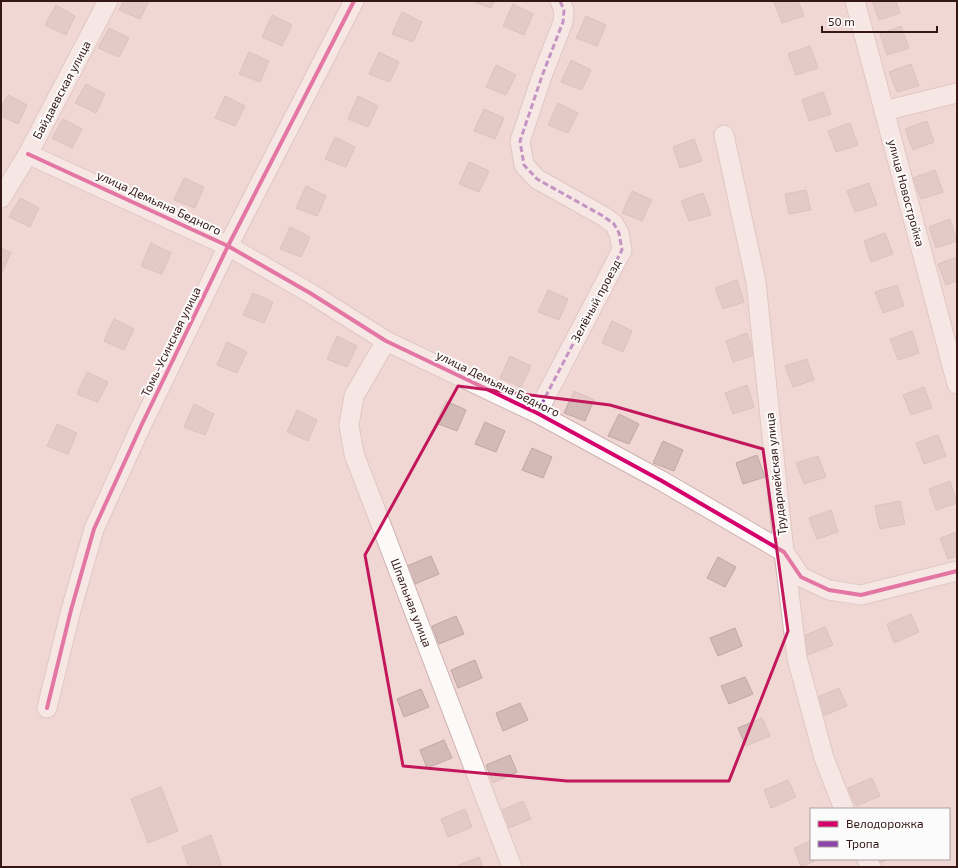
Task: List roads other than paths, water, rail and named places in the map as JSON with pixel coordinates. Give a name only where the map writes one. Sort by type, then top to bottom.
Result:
[{"type":"street","name":"Байдаевская улица","points":[[1,198],[28,154],[108,1]]},
{"type":"street","name":"Томь-Усинская улица","points":[[47,708],[71,610],[94,529],[145,417],[228,246],[354,1]]},
{"type":"street","name":"Зелёный проезд","points":[[537,413],[622,250],[614,224],[603,216],[537,178],[524,165],[520,141],[564,22],[564,10],[560,1]]},
{"type":"street","name":"улица Новостройка","points":[[855,1],[957,384]]},
{"type":"street","points":[[884,111],[957,93]]},
{"type":"street","name":"Трудармейская улица","points":[[724,135],[756,282],[784,552],[797,658],[824,758],[844,808]]},
{"type":"street","name":"улица Демьяна Бедного","points":[[28,154],[228,246],[310,293],[386,341],[537,413],[662,481],[784,552],[801,577],[829,590],[861,595],[957,571]]},
{"type":"street","name":"Шпальная улица","points":[[386,341],[354,396],[349,425],[354,454],[512,867]]}]
